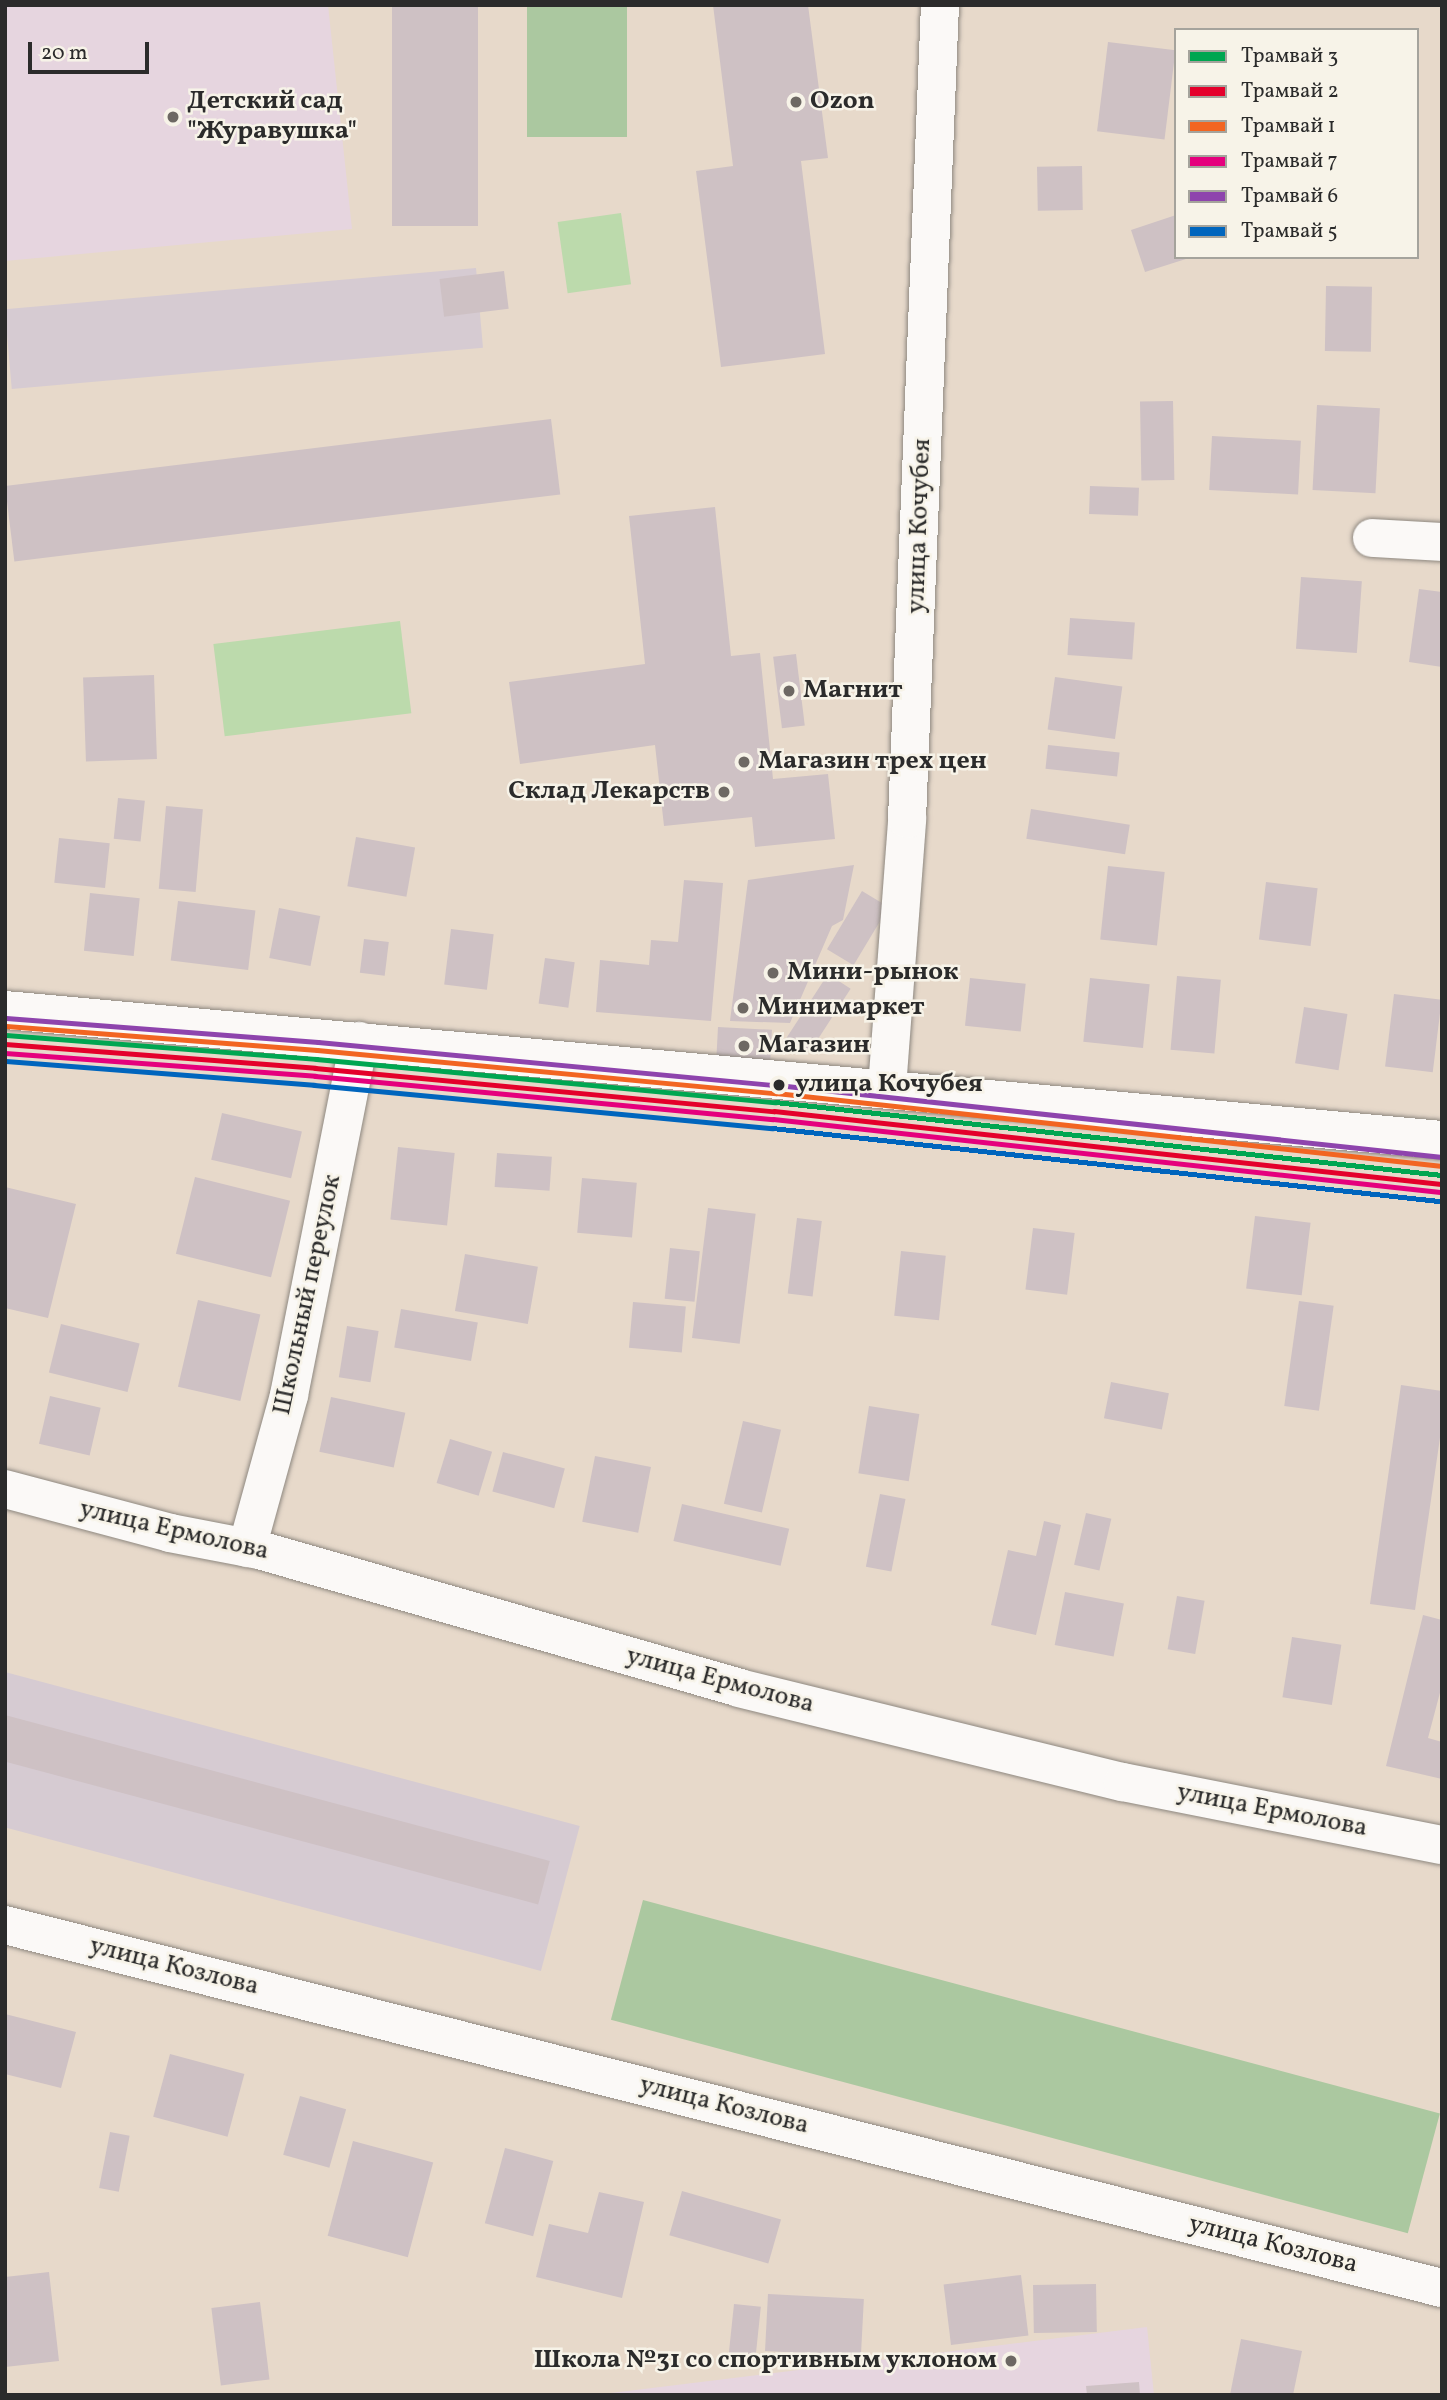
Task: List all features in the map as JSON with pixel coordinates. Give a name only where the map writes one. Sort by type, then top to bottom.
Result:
[{"type":"street","name":"улица Кочубея","points":[[887,1088],[908,805],[940,5]]},
{"type":"street","points":[[1372,538],[1442,542]]},
{"type":"street","points":[[5,1010],[1442,1140]]},
{"type":"street","name":"Школьный переулок","points":[[247,1548],[289,1395],[359,1041]]},
{"type":"street","name":"улица Ермолова","points":[[5,1489],[170,1533],[247,1548],[739,1689],[1123,1782],[1442,1845]]},
{"type":"street","name":"улица Козлова","points":[[5,1925],[1442,2288]]},
{"type":"shaded area","name":"Детский сад \"Журавушка\"","points":[[5,5],[328,5],[352,229],[5,261]]},
{"type":"shaded area","points":[[476,268],[483,348],[12,389],[5,309]]},
{"type":"shaded area","points":[[5,1672],[580,1826],[541,1971],[5,1827]]},
{"type":"shaded area","name":"Школа №31 со спортивным уклоном","points":[[1147,2327],[1154,2395],[595,2395]]},
{"type":"green space","points":[[527,5],[627,5],[627,137],[527,137]]},
{"type":"green space","points":[[621,213],[631,284],[568,293],[558,222]]},
{"type":"green space","points":[[400,621],[411,713],[225,736],[213,644]]},
{"type":"green space","points":[[643,1900],[1440,2114],[1408,2233],[611,2020]]},
{"type":"building","points":[[392,5],[478,5],[478,226],[392,226]]},
{"type":"building","points":[[713,5],[808,5],[828,158],[801,161],[825,354],[721,367],[696,171],[733,166]]},
{"type":"building","points":[[1108,42],[1174,50],[1165,140],[1097,131]]},
{"type":"building","points":[[1082,166],[1083,210],[1038,211],[1037,167]]},
{"type":"building","points":[[1174,216],[1174,259],[1186,259],[1145,272],[1131,230]]},
{"type":"building","points":[[504,271],[509,309],[444,317],[439,279]]},
{"type":"building","points":[[1326,286],[1372,287],[1371,352],[1325,351]]},
{"type":"building","points":[[1173,401],[1174,480],[1141,481],[1140,402]]},
{"type":"building","points":[[1317,405],[1380,408],[1375,493],[1313,490]]},
{"type":"building","points":[[551,419],[560,494],[14,561],[5,486]]},
{"type":"building","points":[[1212,436],[1301,441],[1298,495],[1209,490]]},
{"type":"building","points":[[1090,486],[1139,488],[1138,516],[1089,514]]},
{"type":"building","points":[[715,507],[731,656],[760,653],[773,779],[828,774],[835,839],[755,847],[752,817],[664,826],[655,745],[520,764],[509,682],[645,664],[629,516]]},
{"type":"building","points":[[1301,577],[1362,581],[1357,653],[1296,649]]},
{"type":"building","points":[[1419,589],[1442,592],[1442,667],[1409,662]]},
{"type":"building","points":[[1070,618],[1135,623],[1132,659],[1067,655]]},
{"type":"building","name":"Магнит","points":[[796,654],[805,725],[782,728],[773,657]]},
{"type":"building","points":[[154,675],[157,759],[86,761],[83,677]]},
{"type":"building","points":[[1055,677],[1122,686],[1115,739],[1048,729]]},
{"type":"building","points":[[1048,745],[1120,753],[1117,776],[1045,769]]},
{"type":"building","points":[[118,798],[145,801],[141,842],[114,839]]},
{"type":"building","points":[[166,806],[203,809],[196,892],[159,889]]},
{"type":"building","points":[[1031,809],[1130,825],[1125,854],[1026,839]]},
{"type":"building","points":[[356,837],[415,847],[406,897],[347,886]]},
{"type":"building","points":[[59,838],[110,843],[105,888],[54,883]]},
{"type":"building","name":"Мини-рынок","points":[[854,865],[843,920],[832,926],[790,1023],[730,1021],[748,880]]},
{"type":"building","points":[[1108,866],[1165,872],[1157,946],[1100,940]]},
{"type":"building","points":[[684,880],[723,883],[711,1021],[596,1012],[600,960],[649,965],[651,940],[678,942]]},
{"type":"building","points":[[1266,882],[1318,888],[1311,946],[1259,940]]},
{"type":"building","points":[[862,891],[889,907],[854,965],[827,949]]},
{"type":"building","points":[[90,893],[140,898],[134,956],[84,951]]},
{"type":"building","points":[[178,901],[255,911],[248,970],[171,961]]},
{"type":"building","points":[[279,908],[320,916],[310,966],[269,958]]},
{"type":"building","points":[[451,929],[494,934],[487,990],[444,985]]},
{"type":"building","points":[[364,939],[389,942],[385,976],[360,973]]},
{"type":"building","points":[[545,958],[575,962],[568,1008],[539,1004]]},
{"type":"building","points":[[828,974],[851,989],[809,1052],[787,1038]]},
{"type":"building","points":[[1177,976],[1221,980],[1214,1054],[1171,1050]]},
{"type":"building","points":[[970,978],[1026,984],[1021,1032],[965,1026]]},
{"type":"building","points":[[1090,978],[1150,984],[1143,1048],[1083,1042]]},
{"type":"building","points":[[1394,994],[1442,1000],[1433,1072],[1385,1066]]},
{"type":"building","points":[[1304,1007],[1347,1014],[1339,1070],[1295,1063]]},
{"type":"building","name":"Магазин","points":[[718,1027],[772,1030],[770,1064],[716,1061]]},
{"type":"building","points":[[222,1113],[302,1131],[291,1178],[211,1160]]},
{"type":"building","points":[[398,1147],[455,1153],[447,1226],[390,1220]]},
{"type":"building","points":[[497,1153],[552,1157],[549,1191],[495,1187]]},
{"type":"building","points":[[195,1177],[290,1201],[271,1277],[176,1254]]},
{"type":"building","points":[[582,1178],[637,1183],[632,1238],[577,1233]]},
{"type":"building","points":[[5,1187],[76,1204],[48,1318],[5,1308]]},
{"type":"building","points":[[708,1208],[756,1214],[740,1344],[692,1338]]},
{"type":"building","points":[[1255,1216],[1311,1223],[1302,1295],[1246,1288]]},
{"type":"building","points":[[797,1218],[822,1221],[813,1296],[788,1293]]},
{"type":"building","points":[[1033,1228],[1075,1233],[1067,1295],[1025,1290]]},
{"type":"building","points":[[670,1248],[700,1251],[695,1302],[665,1299]]},
{"type":"building","points":[[901,1251],[946,1256],[939,1320],[894,1316]]},
{"type":"building","points":[[465,1254],[538,1267],[528,1324],[455,1311]]},
{"type":"building","points":[[198,1300],[260,1314],[240,1401],[178,1387]]},
{"type":"building","points":[[1299,1301],[1334,1306],[1319,1411],[1284,1406]]},
{"type":"building","points":[[633,1302],[686,1307],[682,1352],[629,1348]]},
{"type":"building","points":[[401,1309],[478,1323],[471,1361],[394,1347]]},
{"type":"building","points":[[61,1324],[140,1344],[127,1392],[49,1373]]},
{"type":"building","points":[[347,1326],[379,1331],[370,1382],[339,1377]]},
{"type":"building","points":[[1111,1382],[1169,1393],[1162,1430],[1104,1418]]},
{"type":"building","points":[[1401,1385],[1442,1391],[1442,1424],[1415,1610],[1370,1604]]},
{"type":"building","points":[[50,1396],[101,1408],[90,1455],[39,1444]]},
{"type":"building","points":[[331,1397],[405,1413],[394,1468],[319,1452]]},
{"type":"building","points":[[869,1406],[919,1414],[909,1481],[858,1473]]},
{"type":"building","points":[[743,1421],[781,1430],[762,1513],[724,1504]]},
{"type":"building","points":[[450,1439],[492,1452],[479,1496],[437,1483]]},
{"type":"building","points":[[503,1452],[565,1469],[554,1508],[492,1492]]},
{"type":"building","points":[[595,1456],[651,1467],[638,1533],[582,1522]]},
{"type":"building","points":[[880,1494],[906,1499],[891,1572],[866,1567]]},
{"type":"building","points":[[682,1504],[789,1529],[781,1566],[673,1541]]},
{"type":"building","points":[[1086,1513],[1111,1519],[1099,1570],[1074,1565]]},
{"type":"building","points":[[1044,1521],[1061,1525],[1036,1635],[991,1625],[1008,1550],[1036,1556]]},
{"type":"building","points":[[1065,1592],[1124,1603],[1114,1656],[1055,1645]]},
{"type":"building","points":[[1177,1596],[1205,1601],[1195,1654],[1168,1649]]},
{"type":"building","points":[[1423,1615],[1442,1620],[1442,1685],[1428,1738],[1442,1742],[1442,1779],[1386,1766]]},
{"type":"building","points":[[1292,1637],[1341,1645],[1332,1705],[1282,1697]]},
{"type":"building","points":[[5,1715],[550,1861],[538,1904],[5,1762]]},
{"type":"building","points":[[5,2014],[76,2032],[61,2088],[5,2074]]},
{"type":"building","points":[[170,2054],[244,2074],[228,2137],[153,2117]]},
{"type":"building","points":[[300,2096],[346,2109],[329,2168],[283,2155]]},
{"type":"building","points":[[110,2132],[130,2136],[119,2192],[99,2188]]},
{"type":"building","points":[[353,2141],[433,2162],[408,2257],[328,2236]]},
{"type":"building","points":[[505,2148],[553,2161],[533,2236],[485,2223]]},
{"type":"building","points":[[682,2191],[781,2219],[768,2264],[669,2235]]},
{"type":"building","points":[[599,2192],[644,2202],[622,2298],[536,2277],[549,2224],[588,2233]]},
{"type":"building","points":[[49,2272],[59,2361],[5,2367],[5,2277]]},
{"type":"building","points":[[1021,2275],[1028,2336],[951,2345],[944,2285]]},
{"type":"building","points":[[1096,2284],[1097,2332],[1034,2333],[1033,2285]]},
{"type":"building","points":[[768,2294],[864,2299],[861,2356],[765,2351]]},
{"type":"building","points":[[260,2302],[270,2379],[221,2385],[211,2308]]},
{"type":"building","points":[[734,2304],[761,2307],[755,2361],[728,2358]]},
{"type":"building","points":[[1241,2339],[1302,2351],[1293,2395],[1230,2395]]},
{"type":"building","points":[[1139,2382],[1140,2395],[1087,2395],[1086,2386]]},
{"type":"tram line","name":"6","points":[[6,1018],[318,1042],[777,1085],[1442,1157]]},
{"type":"tram line","name":"1","points":[[6,1026],[317,1050],[776,1093],[1442,1166]]},
{"type":"tram line","name":"3","points":[[5,1035],[316,1059],[775,1102],[1442,1175]]},
{"type":"tram line","name":"2","points":[[5,1044],[315,1068],[774,1111],[1441,1184]]},
{"type":"tram line","name":"7","points":[[5,1053],[315,1076],[773,1119],[1440,1192]]},
{"type":"tram line","name":"5","points":[[5,1061],[314,1085],[772,1128],[1439,1201]]},
{"type":"place","name":"Ozon","points":[[796,102]]},
{"type":"place","name":"Детский сад \"Журавушка\"","points":[[173,117]]},
{"type":"place","name":"Магнит","points":[[789,691]]},
{"type":"place","name":"Магазин трех цен","points":[[744,762]]},
{"type":"place","name":"Склад Лекарств","points":[[724,792]]},
{"type":"place","name":"Мини-рынок","points":[[773,973]]},
{"type":"place","name":"Минимаркет","points":[[743,1008]]},
{"type":"place","name":"Магазин","points":[[744,1046]]},
{"type":"place","name":"улица Кочубея","points":[[779,1085]]},
{"type":"place","name":"Школа №31 со спортивным уклоном","points":[[1011,2361]]}]
